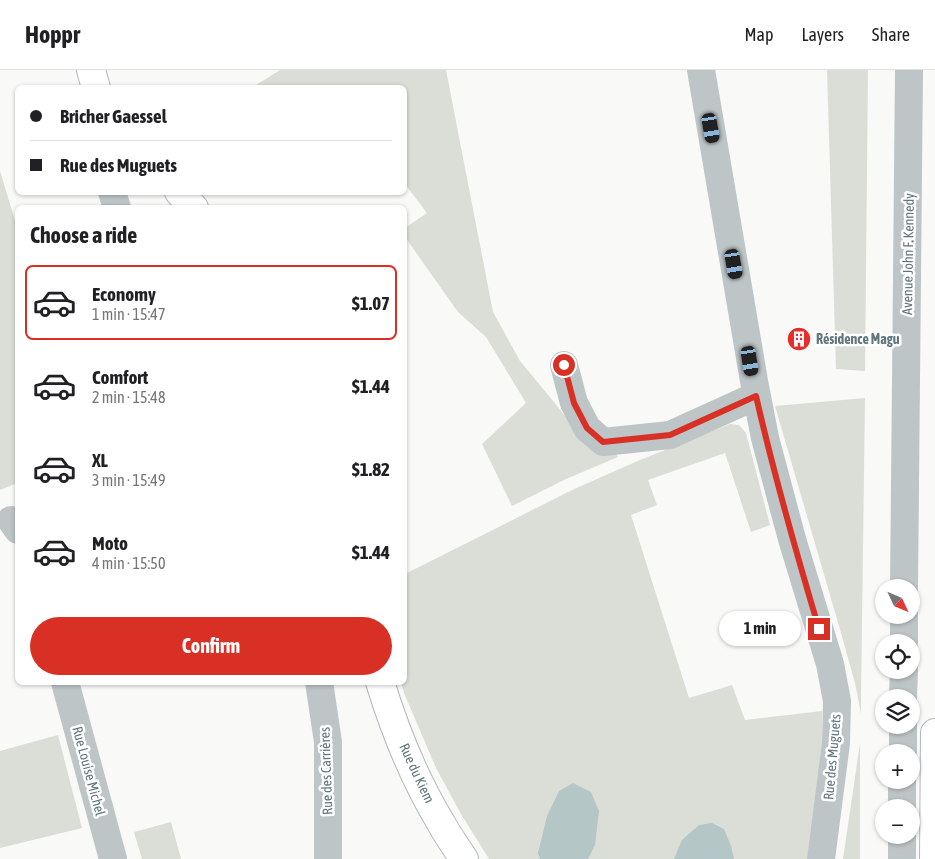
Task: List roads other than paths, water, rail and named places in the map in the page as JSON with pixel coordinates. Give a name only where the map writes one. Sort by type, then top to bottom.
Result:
[{"type":"main road","points":[[91,70],[95,85]]},
{"type":"main road","points":[[181,195],[191,205]]},
{"type":"main road","name":"Rue du Kiem","points":[[381,685],[398,734],[419,781],[441,823],[464,859]]},
{"type":"main road","points":[[934,859],[935,733]]},
{"type":"street","name":"Rue des Muguets","points":[[701,70],[756,396],[765,438],[792,539],[830,664],[837,701],[836,743],[821,859]]},
{"type":"street","name":"Avenue John F. Kennedy","points":[[904,579],[909,70]]},
{"type":"street","points":[[564,365],[574,403],[587,428],[603,442],[670,435],[756,396]]},
{"type":"street","name":"Rue Louise Michel","points":[[66,685],[112,859]]},
{"type":"street","name":"Rue des Carrières","points":[[319,685],[328,742],[328,859]]},
{"type":"street","points":[[902,844],[902,859]]},
{"type":"place","name":"Résidence Magu","points":[[799,339]]}]
